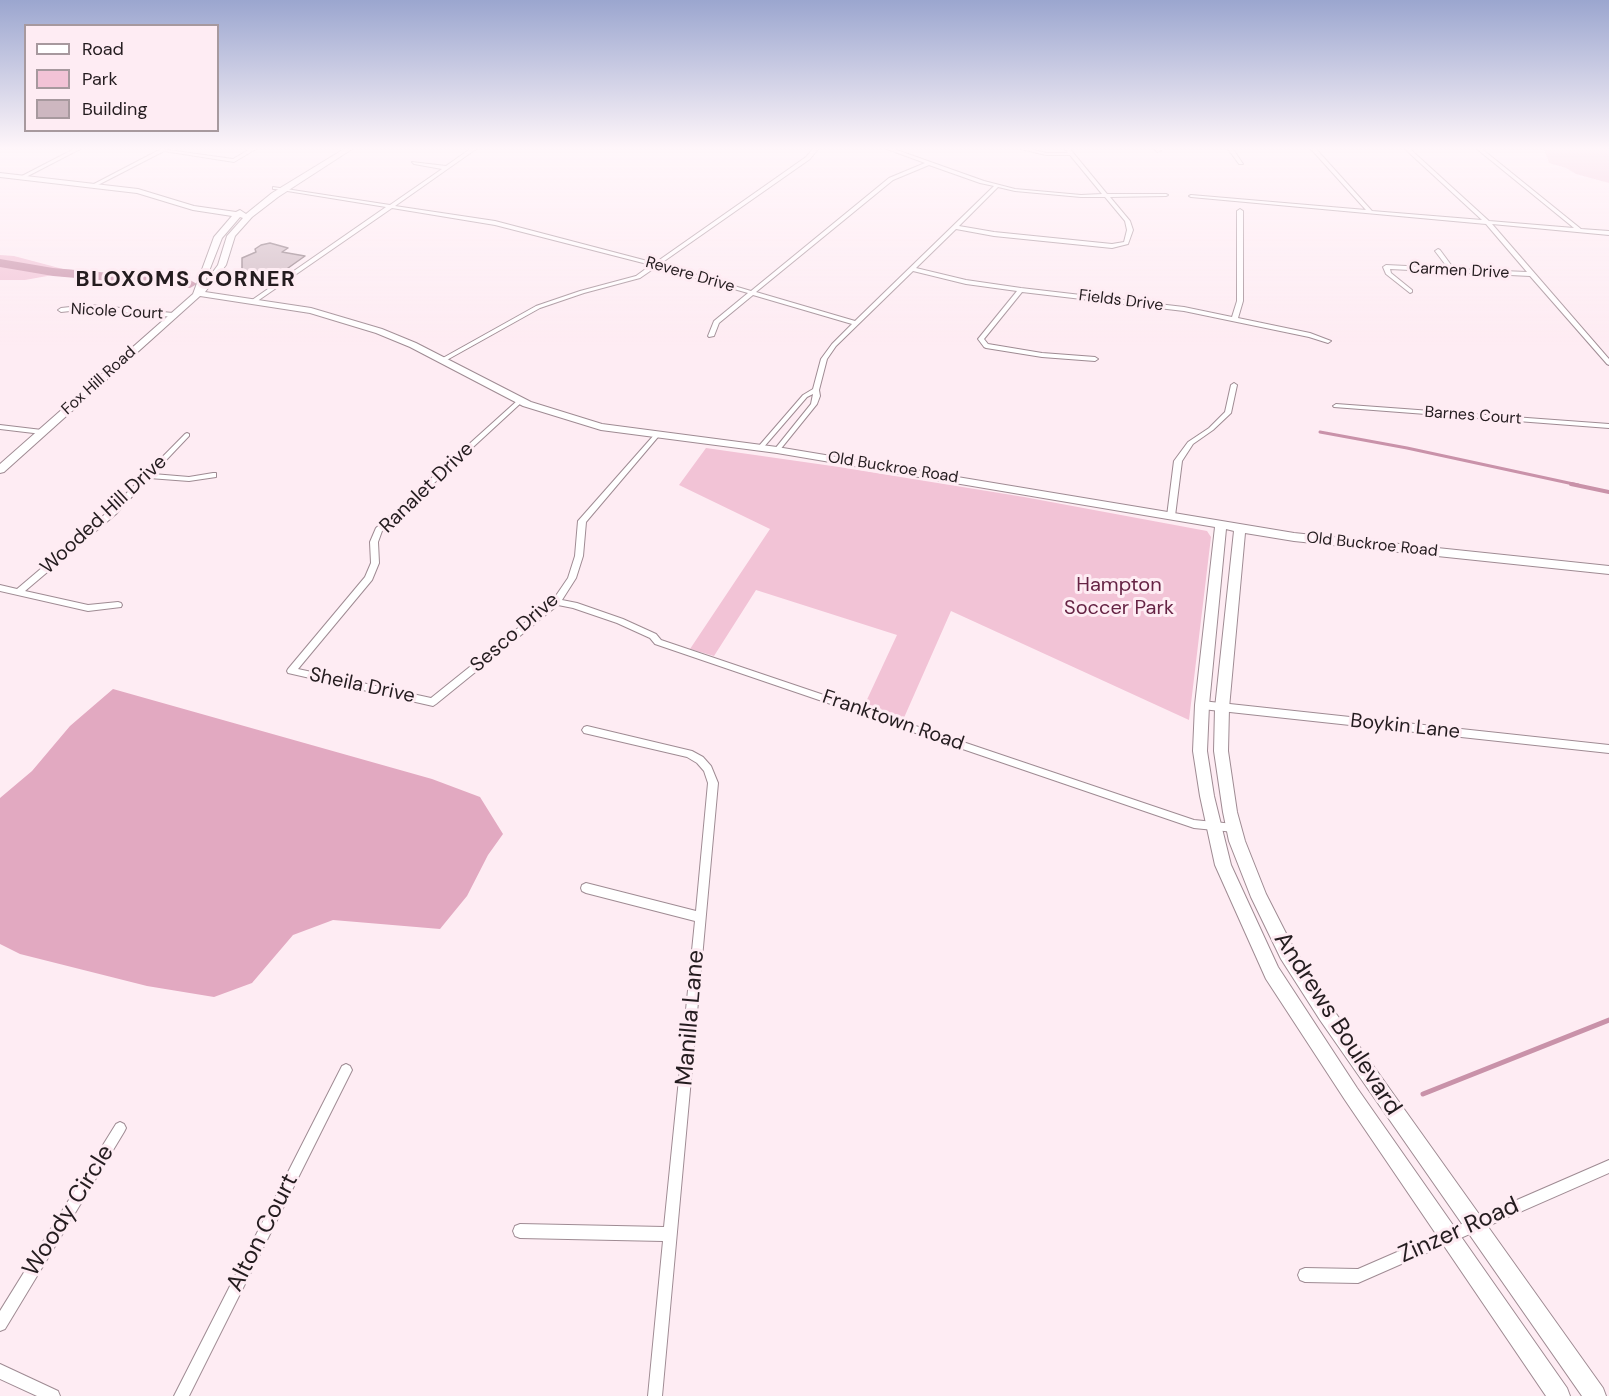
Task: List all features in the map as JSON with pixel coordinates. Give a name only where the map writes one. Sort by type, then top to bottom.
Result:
[{"type":"street","points":[[232,214],[247,216]]},
{"type":"street","name":"Fox Hill Road","points":[[0,470],[214,278],[222,265],[231,236],[250,214]]},
{"type":"street","points":[[254,301],[380,214]]},
{"type":"street","name":"Revere Drive","points":[[441,214],[495,223],[657,266],[856,323]]},
{"type":"street","points":[[443,360],[538,307],[582,292],[632,280],[657,266],[729,214]]},
{"type":"street","points":[[711,336],[716,322],[848,214]]},
{"type":"street","points":[[777,450],[814,404],[828,352],[969,214]]},
{"type":"street","points":[[956,227],[994,234],[1121,246],[1129,239],[1130,227],[1120,214]]},
{"type":"street","points":[[1234,320],[1240,301],[1240,214]]},
{"type":"street","points":[[1396,214],[1609,233]]},
{"type":"street","points":[[1478,214],[1609,363]]},
{"type":"street","points":[[1559,214],[1579,230]]},
{"type":"street","points":[[197,293],[218,237],[237,215]]},
{"type":"street","points":[[1438,251],[1453,271]]},
{"type":"street","name":"Carmen Drive","points":[[1410,291],[1389,274],[1386,267],[1533,274]]},
{"type":"street","name":"Fields Drive","points":[[913,269],[966,282],[1184,309],[1310,335],[1328,341]]},
{"type":"street","points":[[1021,290],[981,339],[986,346],[1042,355],[1095,358]]},
{"type":"street","name":"Old Buckroe Road","points":[[197,293],[254,301],[345,320],[394,336],[520,401],[575,421],[656,436],[761,447],[1221,525],[1348,544],[1609,570]]},
{"type":"street","name":"Nicole Court","points":[[61,310],[89,307],[173,315]]},
{"type":"street","points":[[1171,516],[1178,461],[1190,443],[1211,429],[1228,413],[1234,385]]},
{"type":"street","points":[[761,447],[805,396],[816,390]]},
{"type":"street","name":"Ranalet Drive","points":[[291,671],[369,578],[375,563],[374,542],[379,530],[520,401]]},
{"type":"street","name":"Barnes Court","points":[[1336,406],[1609,426]]},
{"type":"street","points":[[0,427],[42,432]]},
{"type":"street","name":"Wooded Hill Drive","points":[[20,592],[113,512],[187,435]]},
{"type":"street","name":"Sesco Drive","points":[[433,702],[556,602],[572,578],[579,556],[582,522],[656,436]]},
{"type":"street","points":[[149,476],[189,479],[213,475]]},
{"type":"street","name":"Andrews Boulevard","points":[[1221,525],[1202,705],[1200,751],[1223,865],[1272,973],[1559,1396]]},
{"type":"street","name":"Andrews Boulevard","points":[[1240,528],[1222,708],[1221,751],[1234,828],[1259,897],[1293,963],[1333,1023],[1595,1396]]},
{"type":"street","points":[[0,588],[88,608],[118,605]]},
{"type":"street","name":"Franktown Road","points":[[556,602],[574,605],[620,621],[653,636],[658,642],[1194,824],[1234,828]]},
{"type":"street","name":"Sheila Drive","points":[[291,671],[433,702]]},
{"type":"street","name":"Boykin Lane","points":[[1202,705],[1609,749]]},
{"type":"street","name":"Manilla Lane","points":[[587,730],[689,754],[700,760],[708,769],[713,783],[655,1396]]},
{"type":"street","points":[[586,888],[700,917]]},
{"type":"street","name":"Alton Court","points":[[181,1396],[346,1070]]},
{"type":"street","name":"Woody Circle","points":[[0,1324],[120,1128]]},
{"type":"street","name":"Zinzer Road","points":[[1305,1275],[1358,1276],[1609,1166]]},
{"type":"street","points":[[520,1231],[670,1234]]},
{"type":"street","points":[[0,1371],[53,1396]]},
{"type":"green space","points":[[0,255],[14,256],[63,269],[188,282],[186,286],[174,286],[53,275],[25,280],[0,280]]},
{"type":"green space","name":"Hampton Soccer Park","points":[[706,448],[1024,497],[1207,531],[1211,537],[1189,720],[951,611],[903,720],[864,706],[897,635],[756,590],[714,656],[690,649],[770,529],[679,485]]},
{"type":"shaded area","points":[[113,689],[432,779],[480,797],[503,834],[488,855],[467,896],[440,929],[333,920],[293,935],[252,983],[214,997],[147,986],[20,954],[0,944],[0,798],[32,771],[70,726]]},
{"type":"building","points":[[270,243],[288,248],[282,252],[305,256],[274,278],[242,273],[242,258],[256,252],[255,249],[261,245]]},
{"type":"waterway","points":[[0,263],[53,272],[190,284]]},
{"type":"waterway","points":[[1320,432],[1407,448],[1578,485]]},
{"type":"waterway","points":[[1571,484],[1609,492]]},
{"type":"waterway","points":[[1423,1094],[1609,1020]]},
{"type":"district","name":"BLOXOMS CORNER","points":[[186,280]]}]
